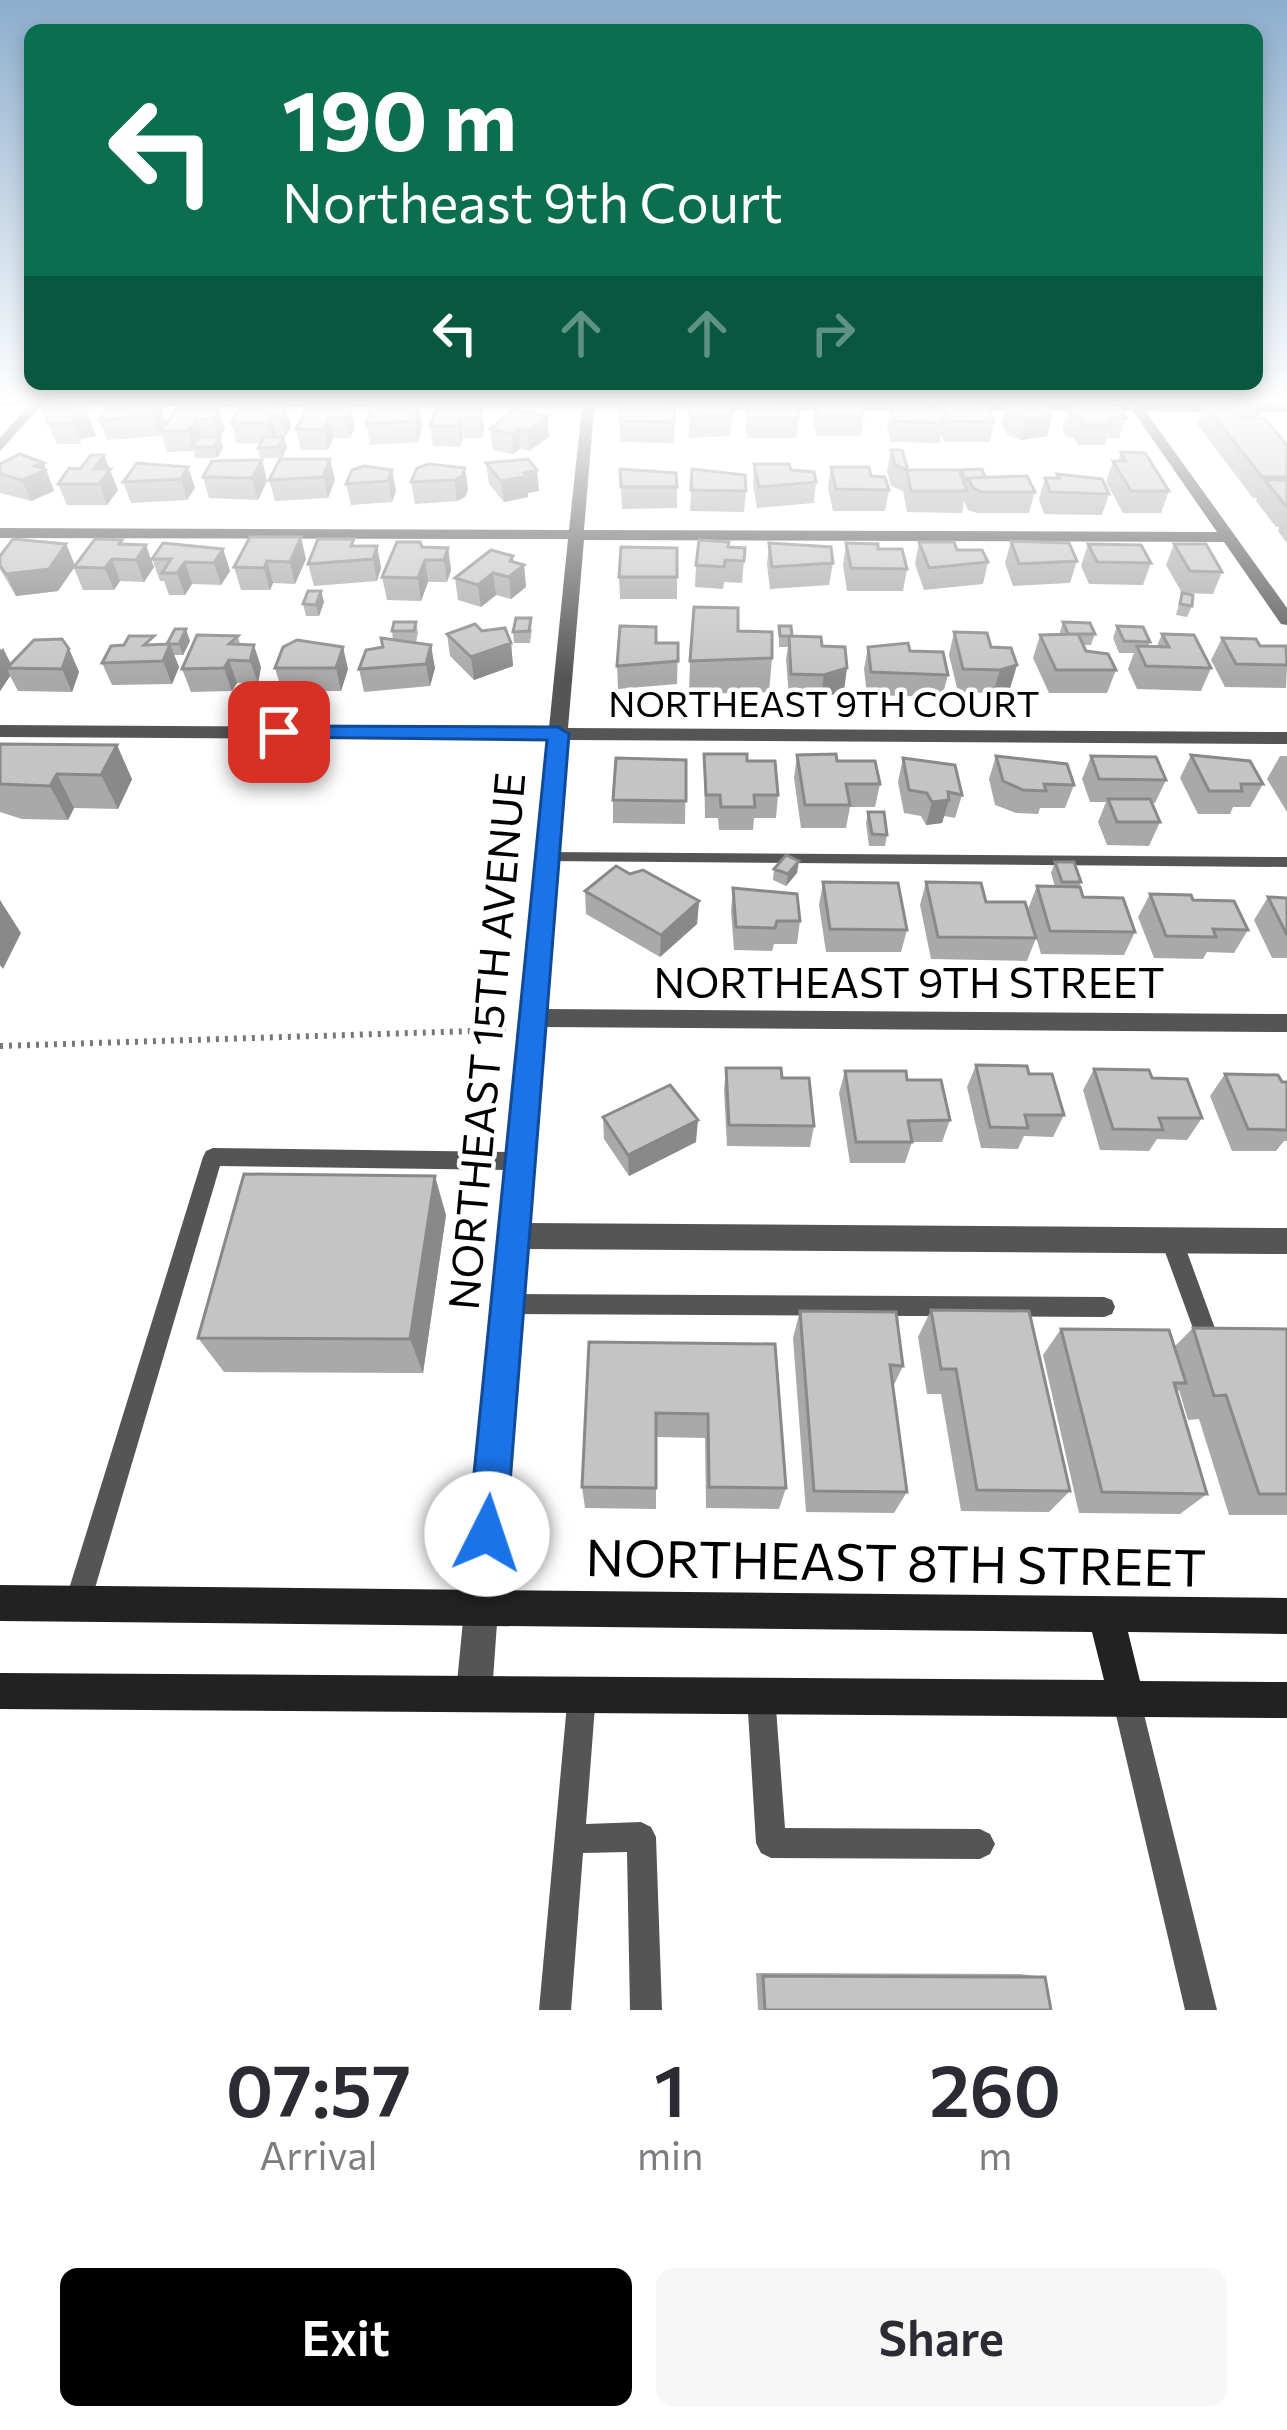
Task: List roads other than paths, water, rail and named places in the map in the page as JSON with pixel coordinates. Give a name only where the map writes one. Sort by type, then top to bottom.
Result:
[{"type":"main road","name":"NORTHEAST 8TH STREET","points":[[0,1604],[1287,1616]]},
{"type":"main road","points":[[1106,1615],[1126,1698]]},
{"type":"main road","points":[[0,1691],[1287,1700]]},
{"type":"street","name":"NORTHEAST 15TH AVENUE","points":[[474,1693],[581,492]]},
{"type":"street","points":[[1195,492],[1287,620]]},
{"type":"street","points":[[0,533],[1227,538]]},
{"type":"street","name":"NORTHEAST 9TH COURT","points":[[0,731],[1287,738]]},
{"type":"street","name":"NORTHEAST 9TH STREET","points":[[530,1024],[1287,1022]]},
{"type":"street","points":[[511,1236],[1287,1241]]},
{"type":"lane","points":[[546,857],[1287,862]]},
{"type":"lane","points":[[77,1605],[213,1156],[518,1161]]},
{"type":"lane","points":[[1172,1241],[1209,1342]]},
{"type":"lane","points":[[506,1304],[1104,1307]]},
{"type":"lane","points":[[555,2010],[582,1693]]},
{"type":"lane","points":[[761,1695],[771,1843],[980,1844]]},
{"type":"lane","points":[[1126,1698],[1201,2010]]},
{"type":"lane","points":[[570,1839],[641,1837],[646,2010]]}]
